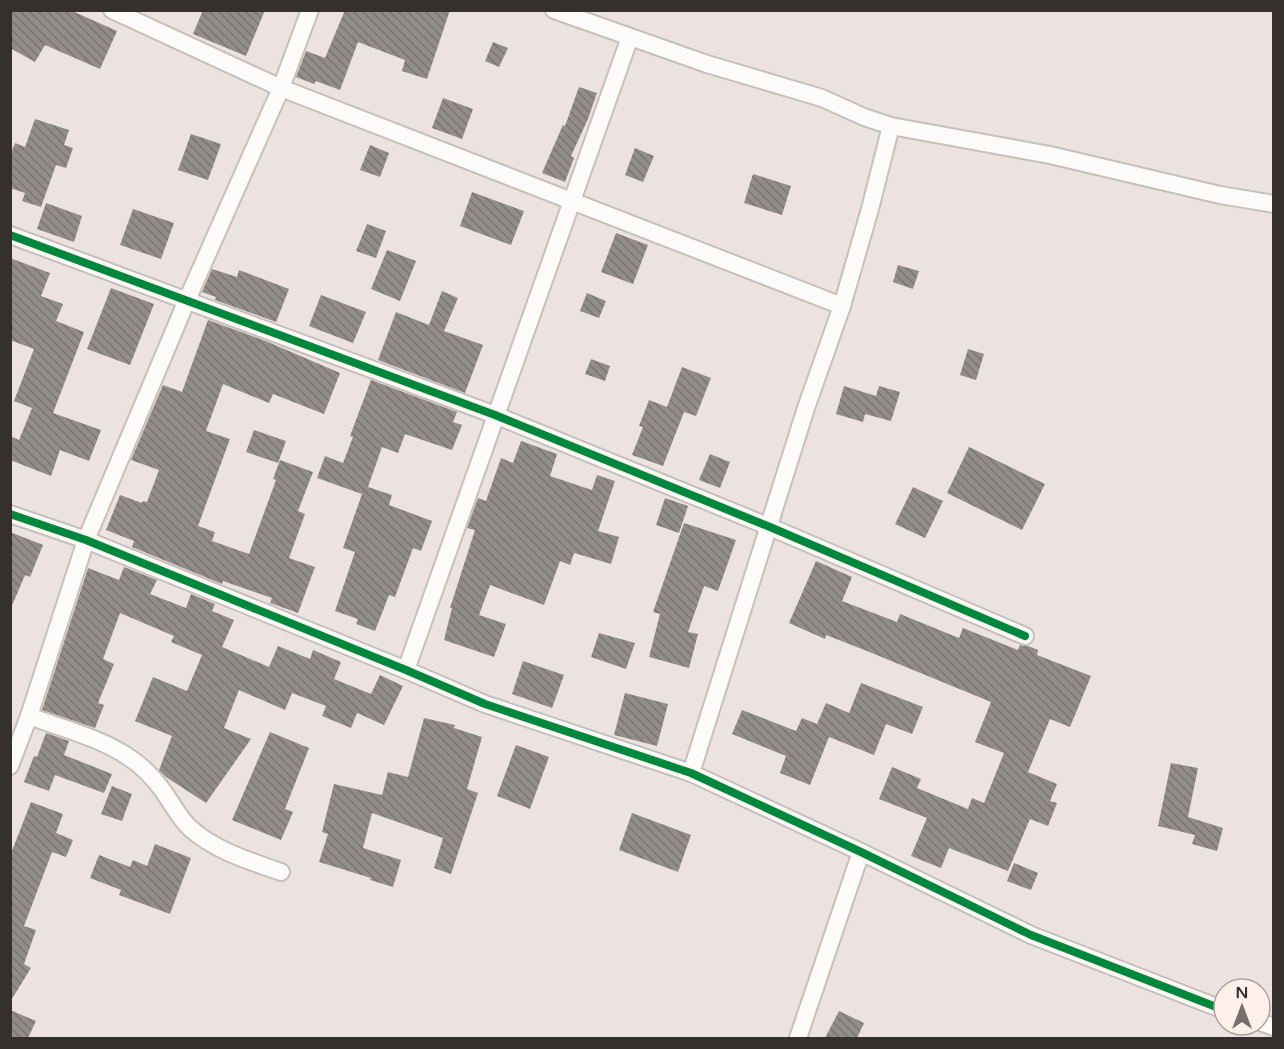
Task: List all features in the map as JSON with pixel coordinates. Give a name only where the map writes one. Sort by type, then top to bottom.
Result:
[{"type":"street","points":[[112,10],[281,88],[842,306]]},
{"type":"street","points":[[10,766],[29,717],[86,540],[187,300],[281,88],[310,10]]},
{"type":"street","points":[[554,10],[707,64],[822,98],[864,117],[891,126],[1050,155],[1220,195],[1274,204]]},
{"type":"street","points":[[406,670],[630,37]]},
{"type":"street","points":[[691,773],[806,408],[842,306],[891,126]]},
{"type":"street","points":[[10,235],[495,415],[770,527],[1025,636]]},
{"type":"street","points":[[10,514],[86,540],[485,704],[691,773],[861,852],[1031,935],[1212,1005]]},
{"type":"street","points":[[29,717],[112,747],[128,756],[156,782],[189,827],[201,837],[236,856],[281,872]]},
{"type":"street","points":[[798,1038],[861,852]]},
{"type":"building","points":[[10,10],[70,10],[117,31],[100,69],[45,45],[35,62],[10,48]]},
{"type":"building","points":[[203,10],[265,10],[246,56],[193,34]]},
{"type":"building","points":[[345,10],[450,10],[427,79],[402,71],[405,60],[358,42],[340,90],[316,81],[314,84],[296,77],[306,51],[325,58]]},
{"type":"building","points":[[493,42],[508,48],[499,67],[485,61]]},
{"type":"building","points":[[579,87],[597,93],[571,156],[574,158],[565,182],[542,173],[563,125],[565,126]]},
{"type":"building","points":[[443,98],[473,109],[462,139],[432,128]]},
{"type":"building","points":[[35,119],[69,130],[64,145],[73,148],[66,168],[56,165],[41,207],[22,201],[25,193],[10,188],[10,156],[15,143],[25,147]]},
{"type":"building","points":[[191,134],[221,144],[208,180],[178,170]]},
{"type":"building","points":[[370,145],[389,153],[380,177],[360,170]]},
{"type":"building","points":[[635,148],[654,156],[643,182],[625,175]]},
{"type":"building","points":[[753,174],[791,186],[782,215],[744,203]]},
{"type":"building","points":[[472,192],[524,211],[511,245],[460,226]]},
{"type":"building","points":[[46,203],[82,216],[74,242],[37,229]]},
{"type":"building","points":[[133,209],[174,223],[161,259],[120,245]]},
{"type":"building","points":[[367,224],[386,231],[376,258],[356,251]]},
{"type":"building","points":[[616,233],[648,245],[633,284],[601,272]]},
{"type":"building","points":[[387,250],[416,261],[400,301],[371,289]]},
{"type":"building","points":[[10,258],[50,273],[41,296],[63,304],[56,321],[84,332],[53,413],[101,430],[89,461],[60,450],[51,476],[10,460],[10,436],[19,440],[32,408],[14,401],[34,349],[10,340]]},
{"type":"building","points":[[898,265],[919,271],[913,289],[893,282]]},
{"type":"building","points":[[212,269],[237,277],[239,270],[289,289],[276,322],[215,300],[216,297],[202,292]]},
{"type":"building","points":[[111,288],[154,304],[130,365],[87,349]]},
{"type":"building","points":[[442,291],[458,298],[444,331],[483,345],[465,393],[378,360],[396,312],[429,325]]},
{"type":"building","points":[[587,293],[606,301],[599,318],[580,311]]},
{"type":"building","points":[[321,295],[366,312],[353,343],[309,326]]},
{"type":"building","points":[[208,320],[268,342],[340,373],[324,414],[273,394],[269,403],[223,384],[206,431],[230,439],[198,526],[215,532],[212,541],[249,554],[276,480],[273,479],[280,460],[313,472],[298,511],[305,514],[289,558],[315,567],[298,613],[270,603],[272,598],[223,581],[222,584],[132,547],[134,541],[106,530],[120,495],[142,503],[147,502],[159,470],[131,460],[163,385],[182,392]]},
{"type":"building","points":[[968,349],[984,354],[976,380],[960,375]]},
{"type":"building","points":[[591,359],[610,366],[605,381],[585,374]]},
{"type":"building","points":[[682,367],[711,378],[696,416],[684,412],[663,466],[632,455],[643,427],[639,426],[649,400],[667,407]]},
{"type":"building","points":[[371,380],[457,412],[453,422],[462,425],[452,450],[405,434],[398,453],[382,447],[368,487],[392,495],[389,505],[432,521],[421,551],[413,548],[395,597],[389,595],[375,631],[356,624],[358,619],[335,611],[355,552],[343,548],[362,494],[317,478],[325,456],[343,463],[353,437],[350,436]]},
{"type":"building","points":[[844,386],[876,396],[879,386],[900,392],[891,421],[865,414],[863,422],[836,414]]},
{"type":"building","points":[[254,430],[286,441],[278,463],[246,452]]},
{"type":"building","points":[[521,441],[557,454],[550,476],[592,490],[597,475],[615,481],[598,531],[619,537],[611,564],[574,553],[570,565],[560,561],[544,605],[490,585],[479,615],[506,624],[494,657],[444,640],[452,608],[450,608],[475,530],[467,528],[478,498],[486,501],[501,458],[513,463]]},
{"type":"building","points":[[969,447],[1045,484],[1022,530],[947,493]]},
{"type":"building","points":[[710,454],[730,462],[720,488],[699,480]]},
{"type":"building","points":[[913,487],[943,501],[925,538],[895,524]]},
{"type":"building","points":[[665,498],[688,506],[679,533],[656,525]]},
{"type":"building","points":[[684,523],[736,540],[718,591],[704,586],[688,632],[698,634],[689,668],[649,657],[660,614],[653,612]]},
{"type":"building","points":[[10,532],[43,545],[30,577],[25,575],[11,608]]},
{"type":"building","points":[[816,561],[852,577],[842,601],[897,622],[900,614],[959,638],[963,628],[1018,650],[1020,645],[1028,646],[1038,650],[1037,655],[1091,676],[1070,727],[1050,719],[1028,772],[1057,784],[1050,801],[1057,803],[1048,826],[1030,819],[1008,871],[949,848],[941,868],[911,856],[927,818],[879,799],[892,767],[921,779],[917,788],[968,809],[972,798],[984,803],[1004,753],[975,742],[991,702],[867,651],[826,635],[825,639],[789,623]]},
{"type":"building","points":[[124,567],[157,580],[150,594],[186,608],[191,594],[215,604],[212,611],[234,620],[222,647],[269,667],[278,646],[310,659],[313,650],[341,662],[334,679],[371,694],[380,675],[403,686],[384,725],[357,713],[351,728],[322,716],[326,706],[292,693],[285,710],[239,690],[224,728],[251,739],[206,803],[159,770],[172,736],[135,721],[153,677],[187,691],[202,655],[171,642],[174,636],[120,613],[103,659],[114,664],[98,703],[104,705],[95,728],[42,710],[88,568],[119,580]]},
{"type":"building","points":[[599,633],[635,643],[626,669],[591,657]]},
{"type":"building","points":[[523,661],[564,675],[552,708],[512,694]]},
{"type":"building","points":[[861,683],[923,707],[912,734],[886,724],[874,755],[829,737],[810,785],[780,773],[786,756],[732,734],[742,710],[796,731],[802,718],[817,724],[826,703],[849,713]]},
{"type":"building","points":[[625,693],[668,704],[657,746],[614,735]]},
{"type":"building","points":[[424,718],[455,725],[454,728],[482,737],[467,789],[478,793],[451,874],[434,868],[443,838],[372,813],[363,848],[401,860],[393,887],[319,862],[328,834],[322,832],[334,784],[382,795],[388,772],[408,777]]},
{"type":"building","points":[[270,732],[309,748],[285,809],[293,812],[281,840],[232,820]]},
{"type":"building","points":[[46,733],[69,741],[64,755],[112,774],[104,793],[55,775],[49,791],[24,782]]},
{"type":"building","points":[[516,745],[549,757],[530,809],[497,796]]},
{"type":"building","points":[[1171,763],[1198,768],[1188,817],[1223,828],[1217,851],[1192,844],[1195,835],[1158,826]]},
{"type":"building","points":[[112,786],[132,794],[122,821],[101,814]]},
{"type":"building","points":[[31,802],[63,814],[56,833],[73,840],[66,857],[52,852],[24,926],[36,930],[24,964],[31,968],[10,1002],[10,856]]},
{"type":"building","points":[[632,813],[691,835],[678,872],[619,850]]},
{"type":"building","points":[[155,844],[191,858],[170,914],[119,895],[121,890],[90,878],[99,855],[130,867],[133,860],[147,866]]},
{"type":"building","points":[[1014,863],[1038,873],[1031,890],[1007,881]]},
{"type":"building","points":[[10,1010],[36,1021],[28,1038],[10,1038]]},
{"type":"building","points":[[839,1011],[864,1023],[857,1038],[825,1038]]},
{"type":"cycle path","points":[[10,235],[495,415],[770,527],[1025,636]]},
{"type":"cycle path","points":[[10,514],[86,540],[485,704],[691,773],[861,852],[1031,935],[1212,1005]]}]
